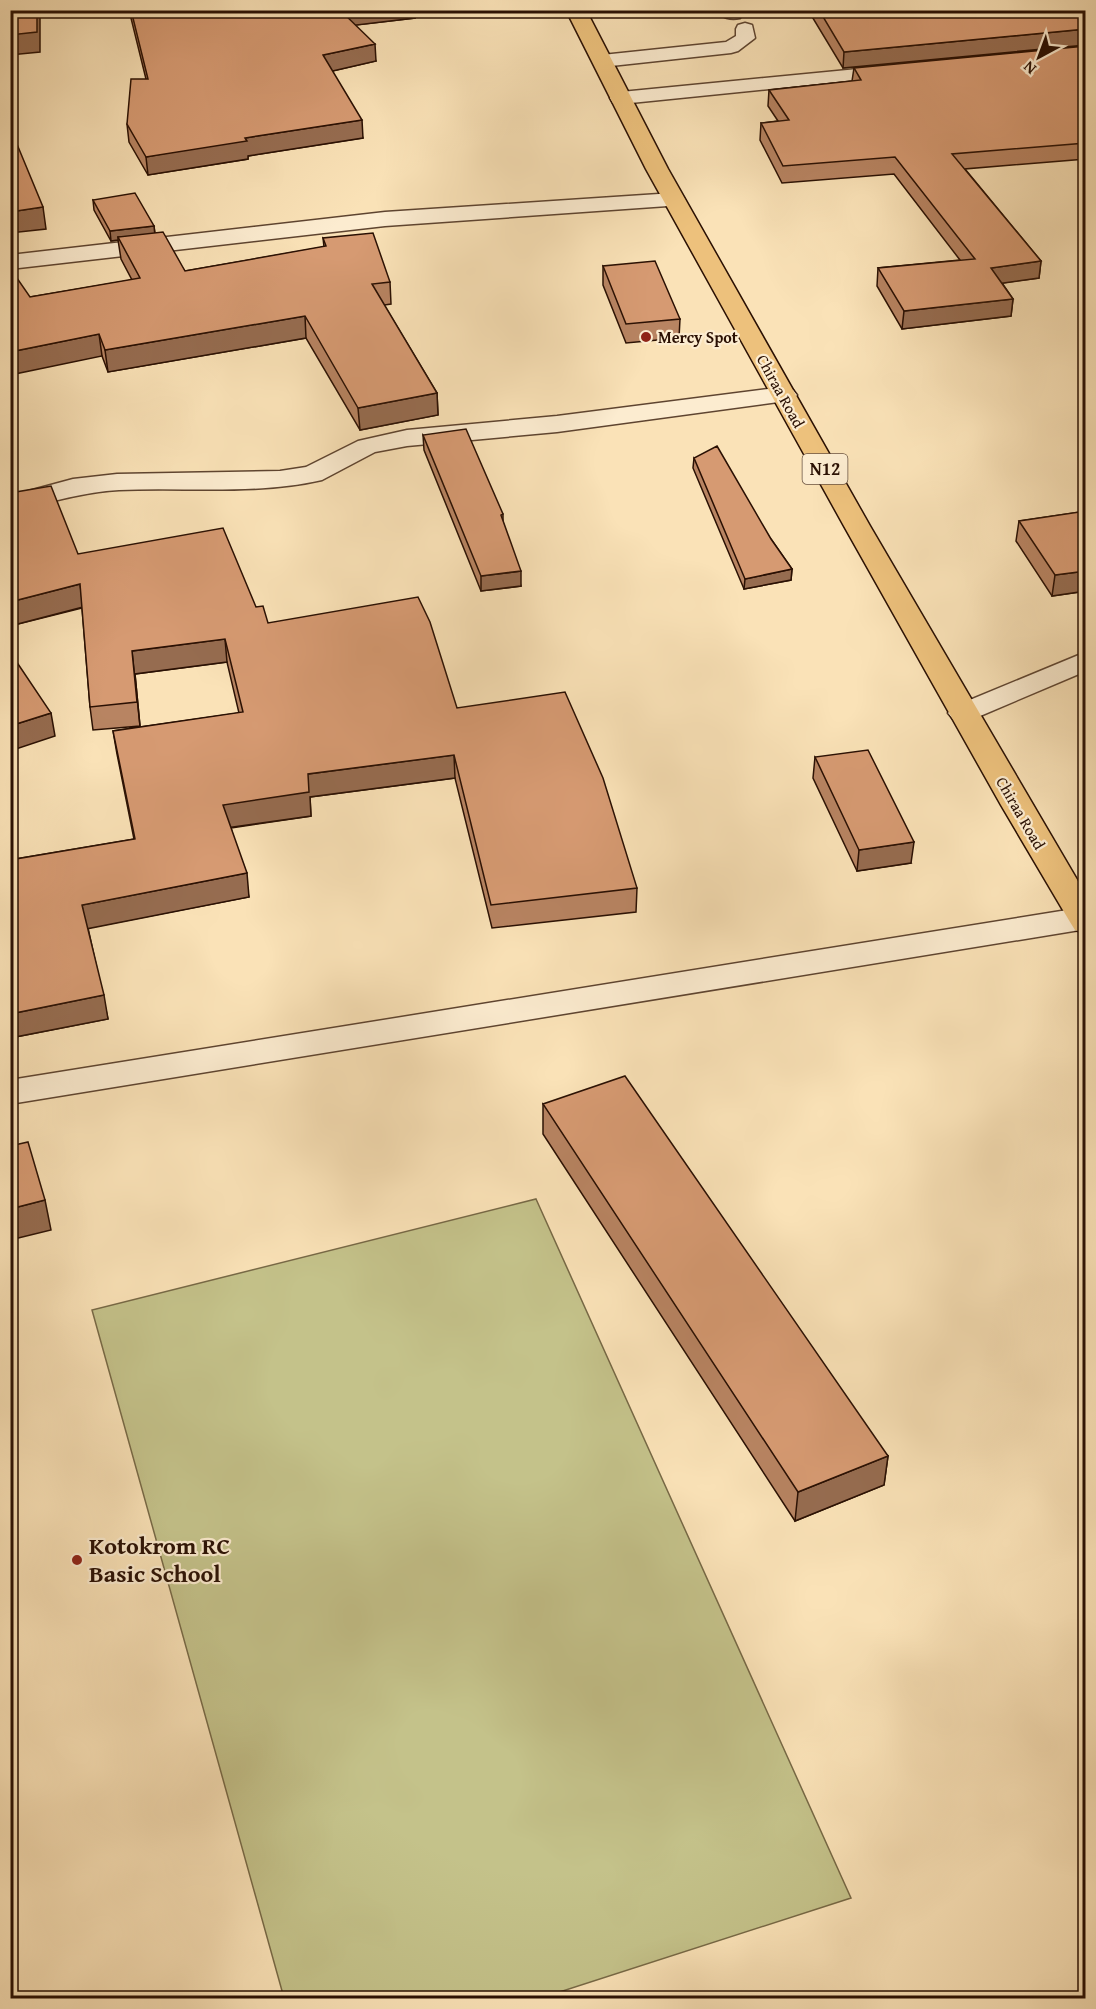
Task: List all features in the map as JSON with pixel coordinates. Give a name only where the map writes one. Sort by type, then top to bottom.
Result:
[{"type":"highway","name":"Chiraa Road","points":[[576,10],[674,200],[963,713],[1085,920]]},
{"type":"street","points":[[621,98],[919,69]]},
{"type":"street","points":[[10,262],[385,219],[674,200]]},
{"type":"street","points":[[10,504],[73,487],[117,482],[280,479],[313,474],[367,446],[407,438],[557,424],[784,395]]},
{"type":"street","points":[[963,713],[1086,660]]},
{"type":"street","points":[[10,1092],[1085,920]]},
{"type":"lane","points":[[602,61],[731,47],[746,38],[746,29]]},
{"type":"shaded area","points":[[536,1199],[851,1898],[541,1998],[284,1998],[92,1310]]},
{"type":"building","points":[[10,10],[37,10],[37,32],[10,35]]},
{"type":"building","points":[[131,10],[340,10],[375,44],[323,55],[362,120],[245,138],[247,141],[146,157],[127,124],[131,79],[148,79]]},
{"type":"building","points":[[819,10],[1086,10],[1086,29],[844,52]]},
{"type":"building","points":[[1086,46],[1086,143],[952,154],[1041,261],[991,268],[1013,299],[904,311],[878,268],[975,259],[895,157],[783,166],[761,123],[789,120],[769,90],[861,80],[854,68]]},
{"type":"building","points":[[14,137],[43,207],[10,212],[10,138]]},
{"type":"building","points":[[135,193],[154,226],[110,231],[93,200]]},
{"type":"building","points":[[163,232],[185,271],[326,246],[323,238],[373,233],[390,282],[372,284],[437,393],[358,408],[305,316],[105,350],[99,334],[10,352],[10,268],[30,297],[140,278],[118,237]]},
{"type":"building","points":[[655,261],[680,319],[626,324],[603,266]]},
{"type":"building","points":[[466,429],[503,514],[501,515],[521,571],[481,576],[423,435]]},
{"type":"building","points":[[717,446],[771,539],[792,569],[745,579],[694,458]]},
{"type":"building","points":[[51,486],[78,554],[223,528],[256,607],[263,606],[268,623],[418,597],[430,622],[457,708],[565,692],[603,778],[637,888],[491,905],[454,755],[308,774],[309,792],[223,805],[247,873],[82,905],[104,995],[10,1014],[10,860],[135,839],[113,731],[243,712],[225,639],[132,651],[137,702],[90,707],[80,584],[10,602],[10,493]]},
{"type":"building","points":[[1086,511],[1086,571],[1055,575],[1019,521]]},
{"type":"building","points":[[10,652],[51,713],[10,726]]},
{"type":"building","points":[[868,750],[914,842],[859,850],[815,757]]},
{"type":"building","points":[[625,1076],[888,1456],[798,1492],[543,1104]]},
{"type":"building","points":[[28,1142],[45,1200],[10,1209],[10,1146]]},
{"type":"place","name":"Mercy Spot","points":[[646,337]]},
{"type":"place","name":"Kotokrom RC Basic School","points":[[77,1560]]}]
